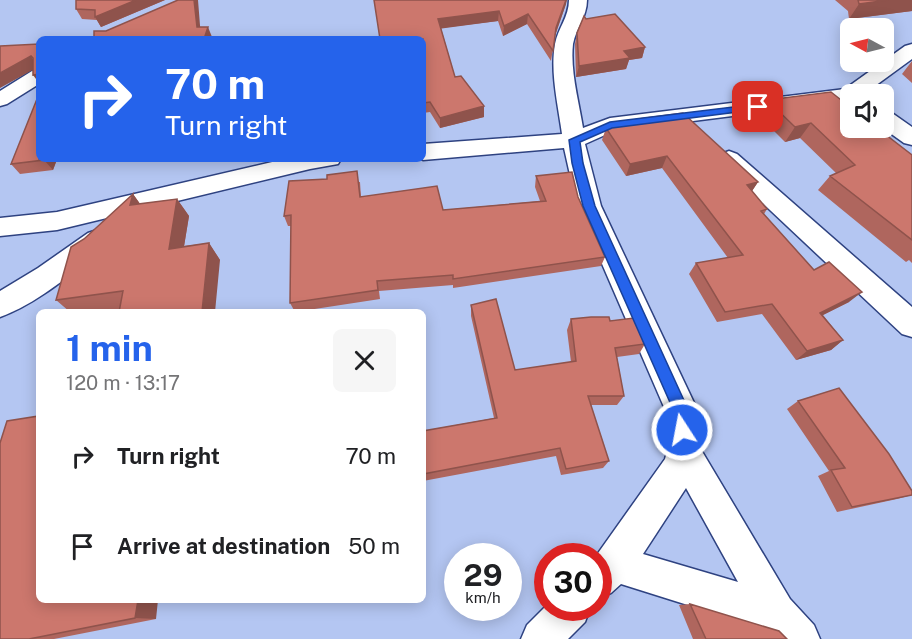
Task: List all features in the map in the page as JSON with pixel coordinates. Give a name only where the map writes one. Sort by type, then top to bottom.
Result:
[{"type":"street","points":[[578,0],[578,12],[564,43],[564,72],[577,163],[589,206],[680,407],[684,452],[680,468],[612,565]]},
{"type":"street","points":[[864,84],[910,46]]},
{"type":"street","points":[[0,100],[36,77]]},
{"type":"street","points":[[426,152],[574,140],[610,125],[840,96]]},
{"type":"street","points":[[683,116],[912,325]]},
{"type":"street","points":[[894,125],[912,138]]},
{"type":"street","points":[[0,227],[57,221],[306,162]]},
{"type":"street","points":[[0,305],[89,247],[141,201]]},
{"type":"street","points":[[684,452],[788,626]]},
{"type":"street","points":[[612,573],[788,626]]},
{"type":"street","points":[[541,639],[558,621]]},
{"type":"building","points":[[76,0],[136,0],[95,17],[95,10],[76,9]]},
{"type":"building","points":[[178,0],[194,0],[197,27],[208,27],[205,36],[94,36],[94,31],[106,31]]},
{"type":"building","points":[[374,0],[566,0],[556,28],[553,51],[528,14],[504,26],[499,11],[438,19],[455,77],[461,76],[484,106],[440,118],[430,102],[426,103],[426,36],[380,36]]},
{"type":"building","points":[[858,0],[888,0],[859,4]]},
{"type":"building","points":[[615,14],[645,47],[624,51],[630,58],[579,66],[577,33],[584,16],[586,19]]},
{"type":"building","points":[[36,44],[36,74],[33,75],[31,56],[0,73],[0,46]]},
{"type":"building","points":[[831,92],[840,99],[840,138],[890,138],[912,155],[912,240],[830,176],[855,165],[811,123],[795,127],[767,100]]},
{"type":"building","points":[[36,102],[36,161],[11,164]]},
{"type":"building","points":[[683,113],[758,182],[747,185],[767,209],[761,211],[814,270],[829,262],[862,292],[820,313],[843,340],[807,351],[772,304],[725,312],[696,263],[743,255],[667,156],[630,164],[606,128],[640,121],[638,119]]},
{"type":"building","points":[[357,171],[360,197],[437,186],[443,210],[546,201],[536,176],[572,172],[578,197],[605,257],[453,279],[453,275],[377,281],[378,290],[290,303],[291,215],[284,216],[289,181],[327,179],[327,175]]},
{"type":"building","points":[[133,194],[130,205],[177,199],[169,249],[209,243],[202,309],[120,309],[123,291],[56,300],[71,247],[84,239]]},
{"type":"building","points":[[496,299],[515,370],[576,361],[571,319],[609,317],[610,321],[634,318],[645,344],[615,348],[624,396],[588,396],[609,461],[566,469],[560,448],[426,473],[426,430],[497,418],[471,305]]},
{"type":"building","points":[[839,388],[889,454],[912,491],[912,495],[852,507],[831,470],[845,468],[798,401]]},
{"type":"building","points":[[36,416],[36,603],[138,603],[135,618],[29,639],[0,639],[0,443],[7,421]]},
{"type":"building","points":[[690,604],[779,631],[787,639],[706,639]]},
{"type":"route","points":[[682,430],[680,407],[589,206],[577,163],[574,140],[610,125],[758,107]]}]
